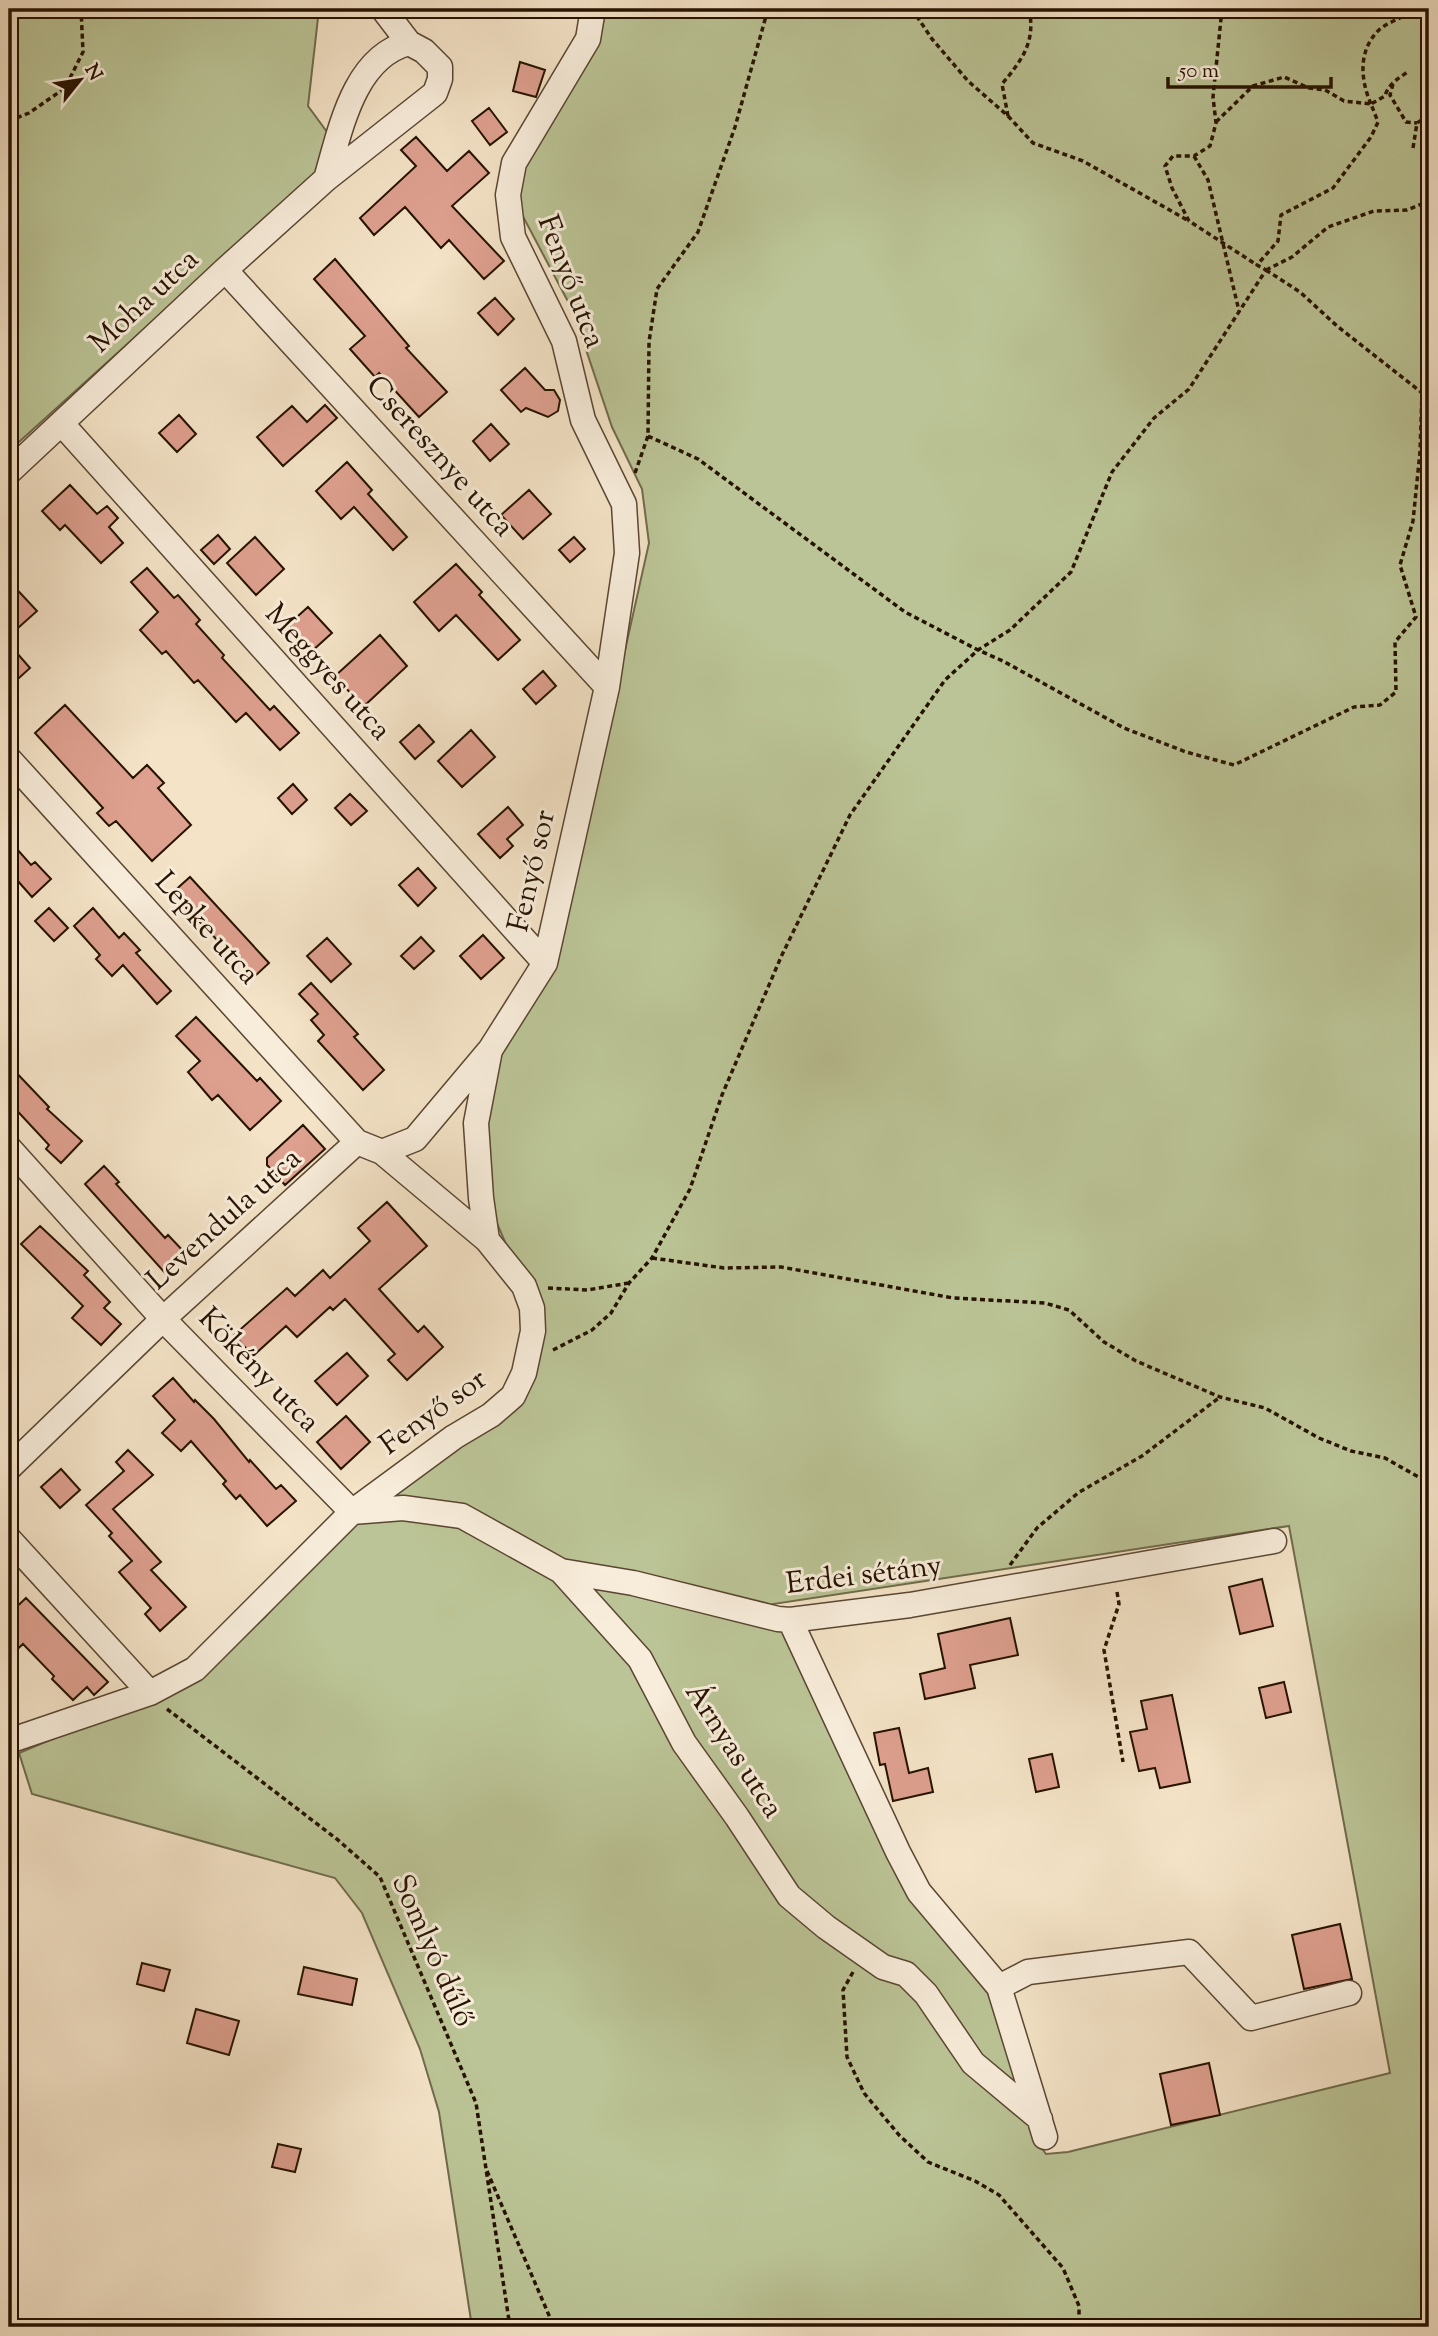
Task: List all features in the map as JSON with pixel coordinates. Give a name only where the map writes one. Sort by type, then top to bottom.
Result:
[{"type":"street","points":[[326,179],[347,109],[364,77],[388,50],[409,43],[383,9]]},
{"type":"street","name":"Fenyő utca","points":[[593,9],[588,38],[514,163],[508,195],[513,237],[564,341],[583,420],[624,504]]},
{"type":"street","name":"Moha utca","points":[[9,472],[326,179],[435,93],[440,79],[440,67],[424,51],[409,43]]},
{"type":"street","name":"Cseresznye utca","points":[[225,270],[607,687]]},
{"type":"street","name":"Meggyes utca","points":[[62,424],[545,963]]},
{"type":"street","name":"Fenyő sor","points":[[9,1741],[150,1693],[195,1669],[352,1512],[454,1437],[491,1415],[513,1396],[524,1373],[533,1331],[532,1308],[524,1286],[487,1240],[476,1123],[490,1050],[545,963],[607,687],[627,553],[624,504]]},
{"type":"street","name":"Lepke utca","points":[[9,759],[358,1142]]},
{"type":"street","points":[[382,1152],[415,1139],[490,1050]]},
{"type":"street","points":[[358,1142],[382,1152],[487,1240]]},
{"type":"street","name":"Levendula utca","points":[[9,1468],[163,1319],[358,1142]]},
{"type":"street","name":"Kökény utca","points":[[9,1148],[163,1319],[352,1512]]},
{"type":"street","name":"Erdei sétány","points":[[352,1512],[403,1508],[462,1516],[561,1572],[633,1583],[790,1620],[910,1605],[1274,1541]]},
{"type":"street","points":[[9,1539],[150,1693]]},
{"type":"street","name":"Árnyas utca","points":[[561,1572],[640,1659],[684,1743],[789,1896],[826,1927],[863,1951],[883,1968],[906,1973],[926,1994],[973,2063],[1043,2128],[999,1987]]},
{"type":"street","points":[[790,1620],[919,1892],[999,1987],[1028,1972],[1189,1952],[1251,2018],[1349,1993]]},
{"type":"path","points":[[9,121],[29,113],[65,88],[83,52],[81,9]]},
{"type":"path","points":[[624,504],[648,436],[649,342],[657,289],[698,232],[735,127],[768,9]]},
{"type":"path","points":[[912,9],[932,39],[968,81],[1008,116],[1033,143],[1083,161],[1189,221],[1266,270],[1300,292],[1337,326],[1422,392]]},
{"type":"path","points":[[1008,116],[1002,84],[1024,56],[1033,26],[1028,9]]},
{"type":"path","points":[[1189,221],[1172,188],[1165,166],[1173,156],[1195,156],[1210,146],[1216,124],[1213,97],[1222,9]]},
{"type":"path","points":[[1257,265],[1278,241],[1281,215],[1333,188],[1371,137],[1378,122],[1362,84],[1363,54],[1379,30],[1400,18],[1402,9]]},
{"type":"path","points":[[1216,124],[1252,86],[1284,77],[1309,88],[1325,90],[1344,101],[1371,104],[1385,96],[1394,82],[1409,71]]},
{"type":"path","points":[[1394,82],[1390,95],[1406,122],[1417,123],[1429,116]]},
{"type":"path","points":[[1413,148],[1417,123]]},
{"type":"path","points":[[1195,156],[1208,180],[1239,312]]},
{"type":"path","points":[[524,1373],[548,1353],[592,1330],[611,1313],[629,1283],[652,1258],[690,1189],[738,1057],[781,957],[850,815],[945,680],[978,650],[1010,630],[1071,572],[1112,472],[1154,418],[1189,389],[1266,270],[1292,257],[1328,227],[1374,211],[1407,210],[1429,201]]},
{"type":"path","points":[[648,436],[698,459],[905,612],[1003,661],[1124,728],[1186,752],[1234,765],[1354,707],[1380,705],[1396,692],[1395,642],[1416,617],[1400,565],[1413,521],[1420,452],[1422,392],[1429,354]]},
{"type":"path","points":[[652,1258],[724,1268],[781,1267],[953,1297],[1045,1303],[1069,1310],[1104,1342],[1136,1361],[1220,1397],[1265,1408],[1319,1438],[1351,1451],[1385,1458],[1429,1483]]},
{"type":"path","points":[[524,1286],[587,1290],[629,1283]]},
{"type":"path","points":[[990,1591],[1037,1528],[1078,1493],[1142,1456],[1220,1397]]},
{"type":"path","points":[[1114,1569],[1119,1604],[1104,1650],[1123,1762]]},
{"type":"path","name":"Somlyó dűlő","points":[[150,1693],[159,1703],[338,1840],[380,1878],[476,2103],[510,2327]]},
{"type":"path","points":[[863,1951],[844,1990],[847,2057],[864,2093],[899,2135],[928,2162],[975,2180],[999,2195],[1063,2267],[1079,2306],[1079,2327]]},
{"type":"path","points":[[485,2166],[554,2327]]},
{"type":"green space","points":[[9,9],[319,9],[308,106],[341,151],[9,451]]},
{"type":"green space","points":[[597,9],[1429,9],[1429,2327],[472,2327],[439,2112],[420,2049],[362,1913],[335,1878],[32,1794],[19,1753],[204,1675],[265,1617],[381,1489],[508,1393],[531,1339],[524,1286],[483,1191],[485,1135],[497,1062],[560,941],[649,543],[642,489],[612,427],[573,311],[500,173]],"holes":[[[1289,1526],[1390,2073],[1068,2152],[1046,2154],[1032,2134],[991,1997],[909,1896],[773,1604]]]},
{"type":"building","points":[[520,62],[545,70],[536,97],[513,91]]},
{"type":"building","points":[[489,108],[507,132],[490,145],[472,121]]},
{"type":"building","points":[[416,137],[447,171],[469,151],[489,173],[452,206],[504,261],[484,279],[449,240],[441,248],[405,207],[374,235],[360,218],[416,166],[401,150]]},
{"type":"building","points":[[335,259],[409,346],[406,348],[447,392],[419,417],[379,373],[375,377],[350,349],[365,336],[314,279]]},
{"type":"building","points":[[495,298],[514,319],[498,335],[478,313]]},
{"type":"building","points":[[525,368],[545,390],[554,390],[560,400],[558,411],[548,417],[526,408],[521,412],[501,390]]},
{"type":"building","points":[[325,405],[337,418],[283,466],[257,437],[292,406],[307,422]]},
{"type":"building","points":[[179,415],[196,434],[177,452],[159,433]]},
{"type":"building","points":[[491,424],[509,444],[490,461],[473,441]]},
{"type":"building","points":[[347,462],[372,490],[368,494],[407,537],[393,550],[354,507],[341,519],[316,491]]},
{"type":"building","points":[[70,485],[97,514],[107,506],[118,518],[109,527],[123,543],[101,563],[65,525],[60,530],[42,511]]},
{"type":"building","points":[[529,490],[551,514],[523,539],[501,515]]},
{"type":"building","points":[[218,535],[230,549],[214,564],[201,550]]},
{"type":"building","points":[[255,537],[284,569],[256,595],[227,563]]},
{"type":"building","points":[[574,537],[585,549],[570,562],[559,550]]},
{"type":"building","points":[[456,564],[482,592],[479,595],[520,640],[498,660],[456,615],[439,631],[414,602]]},
{"type":"building","points":[[147,568],[174,598],[178,595],[200,620],[196,624],[224,655],[222,658],[270,710],[274,706],[299,733],[280,750],[246,713],[236,722],[198,680],[194,683],[166,651],[162,654],[140,630],[158,612],[131,582]]},
{"type":"building","points":[[9,581],[37,611],[9,636]]},
{"type":"building","points":[[308,607],[332,633],[312,651],[288,625]]},
{"type":"building","points":[[380,635],[407,666],[363,707],[335,676]]},
{"type":"building","points":[[9,644],[30,668],[9,687]]},
{"type":"building","points":[[543,671],[556,686],[536,704],[523,689]]},
{"type":"building","points":[[65,705],[133,778],[147,765],[164,783],[158,788],[191,825],[152,861],[116,821],[109,826],[97,813],[103,808],[35,733]]},
{"type":"building","points":[[419,725],[434,742],[415,759],[400,742]]},
{"type":"building","points":[[471,730],[495,757],[462,787],[438,761]]},
{"type":"building","points":[[293,784],[307,800],[292,814],[278,798]]},
{"type":"building","points":[[350,794],[367,811],[351,825],[335,808]]},
{"type":"building","points":[[508,807],[523,825],[507,839],[513,846],[500,858],[478,834]]},
{"type":"building","points":[[9,840],[31,865],[35,862],[51,879],[32,897],[9,871]]},
{"type":"building","points":[[418,868],[436,888],[418,906],[399,885]]},
{"type":"building","points":[[190,877],[269,963],[254,977],[223,942],[221,944],[172,893]]},
{"type":"building","points":[[49,908],[68,928],[54,941],[35,921]]},
{"type":"building","points":[[93,908],[119,938],[124,933],[140,950],[136,953],[171,991],[157,1004],[123,965],[112,976],[96,959],[100,955],[74,926]]},
{"type":"building","points":[[483,935],[504,958],[481,979],[460,956]]},
{"type":"building","points":[[421,937],[434,951],[414,969],[401,956]]},
{"type":"building","points":[[327,938],[351,964],[331,982],[307,956]]},
{"type":"building","points":[[311,983],[358,1034],[354,1037],[384,1070],[363,1090],[318,1041],[324,1035],[311,1020],[318,1014],[299,994]]},
{"type":"building","points":[[196,1017],[257,1081],[260,1078],[281,1101],[250,1130],[218,1095],[212,1100],[188,1072],[200,1061],[176,1036]]},
{"type":"building","points":[[9,1065],[49,1107],[47,1109],[82,1141],[61,1163],[46,1149],[49,1145],[9,1102]]},
{"type":"building","points":[[303,1125],[325,1149],[285,1185],[267,1165],[267,1158]]},
{"type":"building","points":[[104,1166],[119,1182],[116,1184],[165,1238],[168,1235],[187,1255],[166,1274],[85,1184]]},
{"type":"building","points":[[387,1202],[427,1246],[379,1289],[418,1332],[424,1326],[443,1347],[407,1380],[388,1360],[395,1354],[345,1299],[333,1310],[330,1307],[297,1337],[286,1326],[253,1356],[234,1335],[287,1288],[295,1296],[323,1270],[330,1278],[370,1241],[358,1228]]},
{"type":"building","points":[[40,1226],[88,1271],[84,1275],[110,1302],[104,1308],[121,1324],[101,1345],[72,1318],[83,1306],[21,1244]]},
{"type":"building","points":[[347,1353],[368,1376],[337,1405],[315,1381]]},
{"type":"building","points":[[173,1378],[194,1402],[195,1400],[214,1419],[249,1462],[250,1460],[276,1489],[281,1485],[296,1501],[267,1526],[240,1495],[236,1499],[223,1484],[226,1481],[191,1441],[181,1451],[162,1433],[175,1420],[153,1396]]},
{"type":"building","points":[[346,1416],[370,1442],[341,1469],[317,1442]]},
{"type":"building","points":[[128,1450],[153,1475],[113,1509],[161,1562],[151,1570],[186,1607],[160,1631],[145,1614],[151,1608],[119,1572],[132,1561],[109,1536],[112,1533],[86,1505],[124,1471],[116,1462]]},
{"type":"building","points":[[61,1469],[80,1490],[60,1508],[41,1487]]},
{"type":"building","points":[[1262,1579],[1273,1626],[1240,1634],[1229,1587]]},
{"type":"building","points":[[26,1598],[108,1682],[94,1695],[87,1687],[73,1700],[23,1644],[9,1657],[9,1614]]},
{"type":"building","points":[[1010,1618],[1018,1655],[970,1665],[975,1688],[925,1699],[920,1674],[945,1668],[938,1634]]},
{"type":"building","points":[[1284,1682],[1291,1712],[1266,1718],[1259,1688]]},
{"type":"building","points":[[1172,1695],[1190,1782],[1160,1788],[1155,1768],[1139,1771],[1130,1732],[1147,1729],[1141,1701]]},
{"type":"building","points":[[899,1728],[909,1773],[928,1768],[933,1792],[893,1801],[885,1764],[880,1765],[874,1733]]},
{"type":"building","points":[[1052,1754],[1059,1787],[1036,1792],[1029,1759]]},
{"type":"building","points":[[1340,1924],[1352,1979],[1304,1989],[1292,1935]]},
{"type":"building","points":[[142,1963],[170,1970],[164,1991],[137,1984]]},
{"type":"building","points":[[304,1967],[357,1979],[352,2005],[298,1994]]},
{"type":"building","points":[[196,2009],[239,2021],[229,2055],[187,2043]]},
{"type":"building","points":[[1209,2063],[1220,2115],[1171,2125],[1160,2074]]},
{"type":"building","points":[[278,2144],[301,2149],[295,2172],[272,2167]]}]
